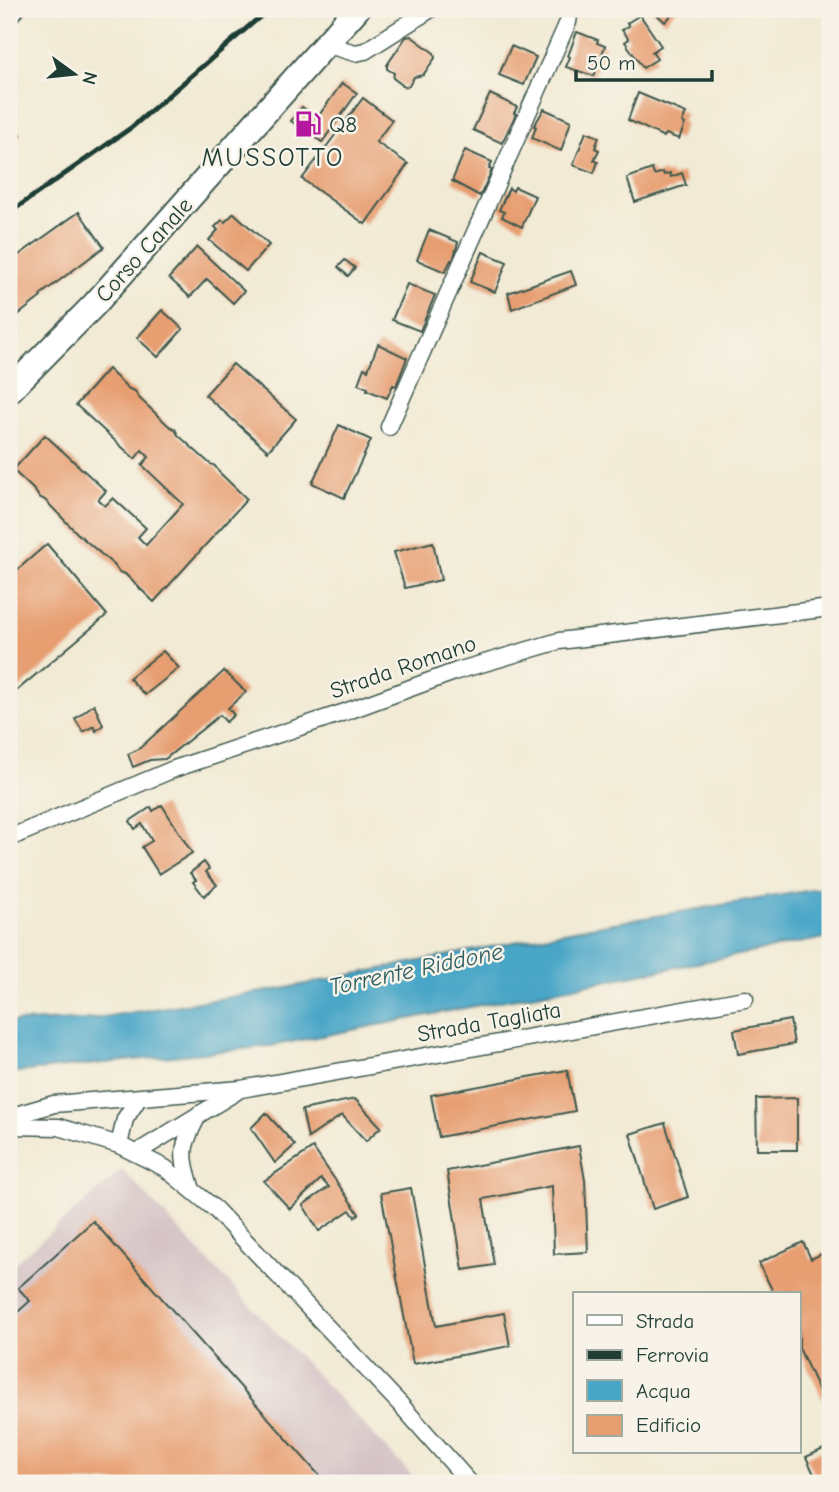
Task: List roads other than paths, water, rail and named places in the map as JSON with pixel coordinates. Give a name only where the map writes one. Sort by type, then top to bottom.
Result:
[{"type":"main road","name":"Corso Canale","points":[[9,391],[103,295],[357,9]]},
{"type":"street","points":[[325,44],[355,53],[365,51],[430,9]]},
{"type":"street","points":[[389,427],[568,22],[570,9]]},
{"type":"street","name":"Strada Romano","points":[[9,838],[174,769],[457,671],[546,645],[830,608]]},
{"type":"street","name":"Strada Tagliata","points":[[9,1117],[54,1104],[242,1089],[744,999]]},
{"type":"street","name":"Strada Tagliata","points":[[136,1153],[242,1089]]},
{"type":"street","points":[[118,1145],[125,1119],[138,1099]]},
{"type":"street","points":[[192,1190],[183,1157],[188,1135],[201,1112]]},
{"type":"street","points":[[9,1126],[59,1127],[118,1145],[165,1168],[215,1209],[400,1404],[470,1483]]},
{"type":"water","name":"Torrente Riddone","points":[[830,887],[830,937],[270,1046],[9,1073],[9,1022],[84,1020],[281,989],[584,928]]},
{"type":"railway","points":[[9,213],[132,127],[269,9]]},
{"type":"place","name":"Q8","points":[[308,124]]},
{"type":"district","name":"MUSSOTTO","points":[[273,158]]}]
